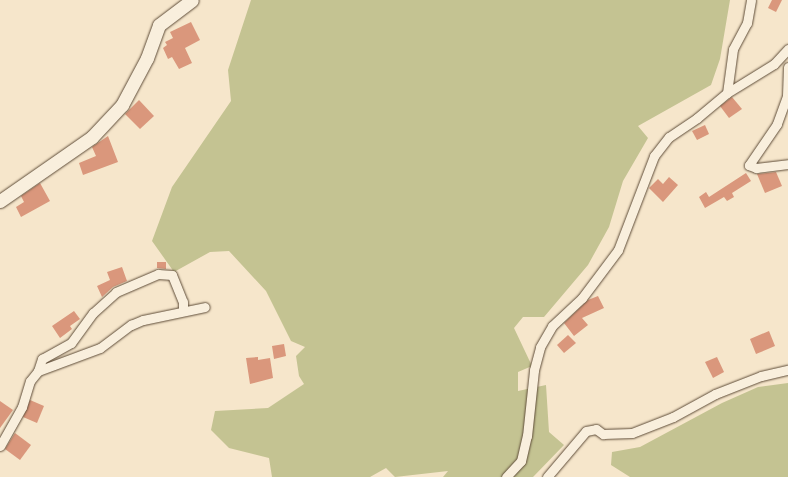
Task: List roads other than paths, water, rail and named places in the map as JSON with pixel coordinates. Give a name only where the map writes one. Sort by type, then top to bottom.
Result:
[{"type":"street","points":[[0,201],[92,137],[122,105],[147,58],[159,25],[192,0]]},
{"type":"street","points":[[727,93],[733,49],[747,23],[751,0]]},
{"type":"street","points":[[506,477],[521,461],[527,436],[534,370],[540,347],[552,326],[582,298],[618,250],[654,156],[669,137],[698,118],[727,93],[774,64],[788,50]]},
{"type":"street","points":[[788,50],[787,96],[777,124],[749,164],[756,168],[788,164]]},
{"type":"street","points":[[0,446],[22,407],[30,381],[38,371],[42,359],[71,343],[93,313],[116,292],[158,274],[172,275],[184,302],[183,311]]},
{"type":"street","points":[[38,371],[100,348],[137,322],[205,307]]},
{"type":"street","points":[[547,477],[586,431],[596,429],[603,434],[632,433],[673,417],[728,389],[760,376],[788,370]]}]
